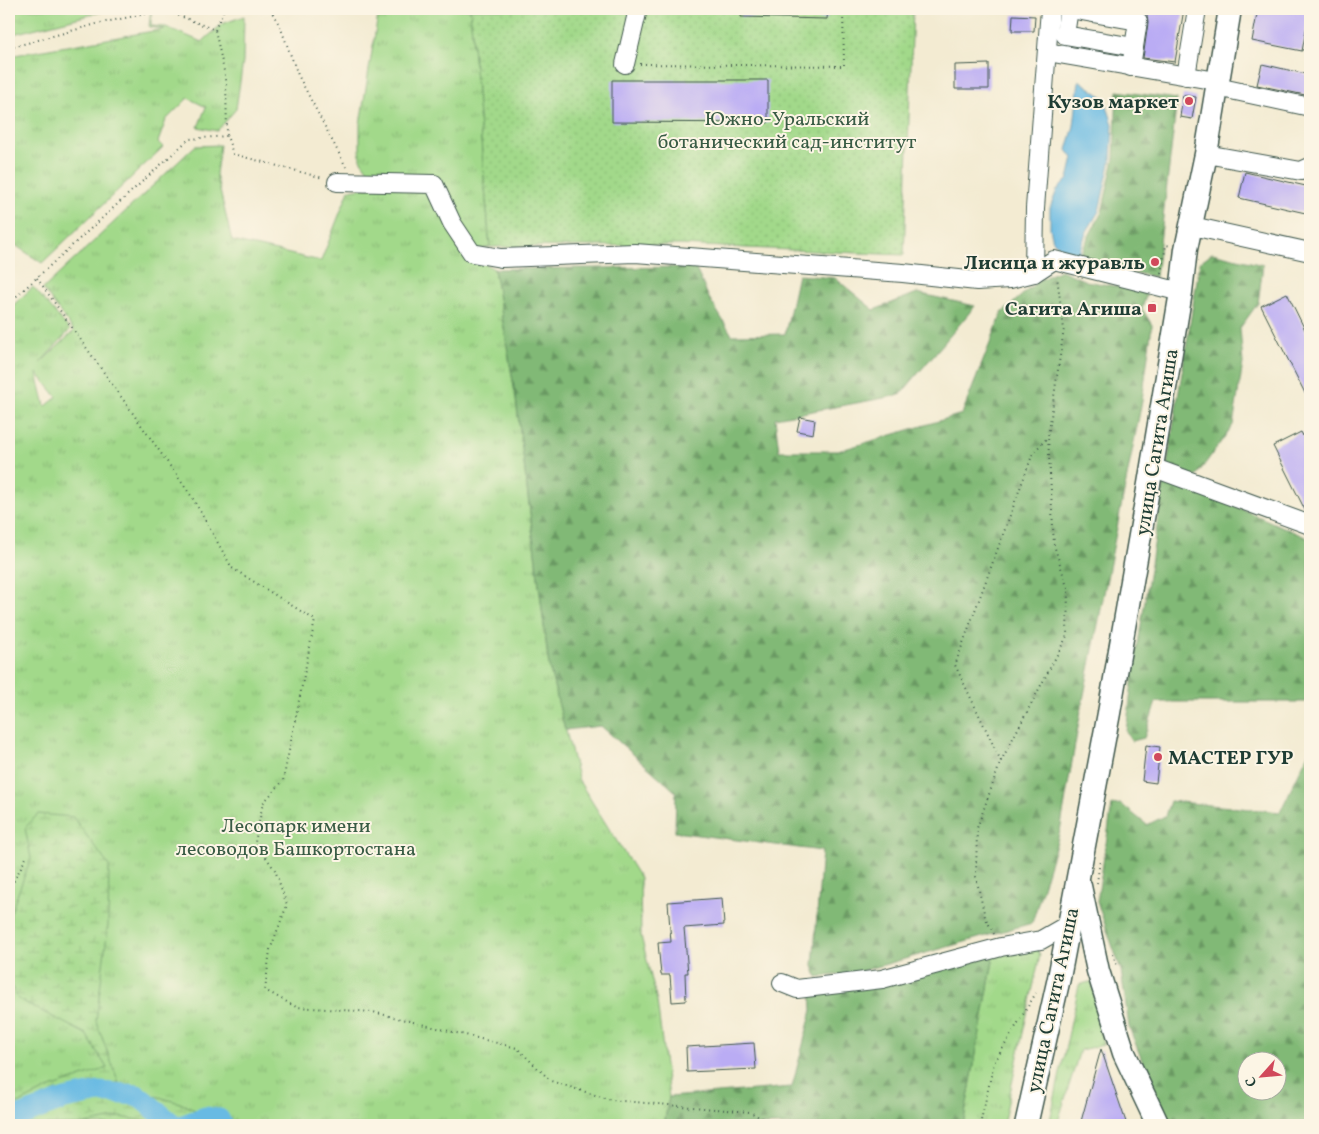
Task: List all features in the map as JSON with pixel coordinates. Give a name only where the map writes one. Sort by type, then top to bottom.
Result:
[{"type":"main road","name":"улица Сагита Агиша","points":[[1026,1125],[1069,924],[1111,703],[1186,249],[1206,154],[1230,9]]},
{"type":"main road","name":"улица Сагита Агиша","points":[[1078,875],[1098,971],[1124,1052],[1158,1125]]},
{"type":"street","points":[[625,64],[638,9]]},
{"type":"street","points":[[1034,273],[1035,208],[1050,9]]},
{"type":"street","points":[[1130,67],[1134,47],[1138,21],[1070,9],[1065,35],[1134,47]]},
{"type":"street","points":[[1186,76],[1198,9]]},
{"type":"street","points":[[1047,52],[1130,67],[1157,67],[1310,107]]},
{"type":"street","points":[[1206,154],[1301,171],[1310,167]]},
{"type":"street","points":[[342,182],[434,184],[452,223],[472,254],[501,258],[635,253],[903,273],[977,281],[1010,279],[1034,273],[1054,260],[1180,292]]},
{"type":"street","points":[[1192,226],[1310,252]]},
{"type":"street","points":[[1160,470],[1310,525]]},
{"type":"street","points":[[782,983],[797,990],[882,979],[1001,947],[1041,940],[1069,924]]},
{"type":"path","points":[[224,9],[215,30],[226,80],[227,136],[233,154],[342,182]]},
{"type":"path","points":[[270,9],[280,26],[342,182]]},
{"type":"path","points":[[625,64],[844,66],[843,9]]},
{"type":"path","points":[[9,48],[100,23],[165,10],[215,30]]},
{"type":"path","points":[[9,304],[189,139],[227,136]]},
{"type":"path","points":[[1001,947],[985,917],[976,877],[977,828],[1001,761],[1067,636],[1068,590],[1054,544],[1048,437],[1064,329],[1054,260]]},
{"type":"path","points":[[37,278],[192,497],[232,568],[315,620],[283,781],[263,804],[255,842],[275,870],[287,905],[270,950],[265,990],[296,1007],[373,1012],[517,1048],[551,1081],[611,1100],[750,1112],[774,1125]]},
{"type":"path","points":[[1001,761],[955,665],[1033,453],[1048,437]]},
{"type":"path","points":[[9,890],[27,856]]},
{"type":"path","points":[[980,1125],[994,1063],[1036,993]]},
{"type":"green space","points":[[9,9],[113,9],[9,35]]},
{"type":"green space","points":[[151,9],[151,26],[166,27],[202,42],[222,24],[244,16],[243,61],[236,109],[217,131],[198,127],[206,107],[188,98],[166,120],[158,142],[163,147],[42,263],[15,245],[9,250],[9,56],[165,29],[149,27]]},
{"type":"green space","name":"Лесопарк имени лесоводов Башкортостана","points":[[379,9],[470,9],[490,247],[466,253],[494,269],[516,399],[549,666],[579,781],[640,878],[641,936],[657,1001],[669,1097],[664,1125],[9,1125],[9,309],[33,287],[70,330],[40,363],[74,331],[43,289],[195,146],[220,145],[216,174],[232,241],[321,261],[349,190],[437,178],[369,172],[360,159],[360,124]],"holes":[[[37,373],[57,397],[45,406]]]},
{"type":"green space","name":"Южно-Уральский ботанический сад-институт","points":[[470,9],[913,9],[904,255],[680,245],[490,247]]},
{"type":"green space","points":[[1117,91],[1177,99],[1156,277],[1086,263],[1080,255],[1102,212],[1114,159]]},
{"type":"green space","points":[[1212,253],[1263,265],[1258,303],[1240,328],[1243,363],[1233,425],[1189,486],[1310,539],[1310,702],[1156,702],[1144,738],[1132,741],[1126,732],[1133,674],[1200,262]]},
{"type":"green space","points":[[695,267],[709,298],[732,335],[785,334],[798,275],[835,278],[874,310],[917,293],[975,306],[900,395],[775,418],[779,451],[838,451],[962,414],[1002,313],[1039,280],[1061,270],[1086,281],[1147,292],[1142,309],[1152,325],[1142,401],[1081,710],[1060,831],[1032,923],[855,973],[817,977],[813,965],[822,851],[675,832],[676,792],[601,726],[565,730],[549,666],[516,399],[494,269]]},
{"type":"green space","points":[[1310,750],[1310,1125],[1167,1125],[1129,1027],[1121,970],[1097,902],[1112,805],[1121,804],[1147,825],[1165,816],[1170,801],[1280,812]]},
{"type":"green space","points":[[38,814],[73,817],[109,866],[108,926],[96,1021],[120,1086],[180,1103],[226,1125],[162,1125],[120,1117],[80,1125],[9,1125],[9,1108],[48,1089],[107,1068],[86,1034],[18,999],[9,981],[10,915],[31,858],[25,828]]},
{"type":"green space","points":[[1037,948],[1040,955],[1003,1125],[963,1125],[993,961],[988,954]]},
{"type":"green space","points":[[988,954],[993,961],[963,1125],[664,1125],[669,1097],[792,1087],[812,1010],[811,992]]},
{"type":"green space","points":[[1092,981],[1103,1045],[1080,1050],[1057,1125],[1049,1125],[1079,985]]},
{"type":"water","points":[[1079,80],[1104,98],[1113,124],[1111,159],[1099,211],[1087,231],[1078,254],[1065,251],[1053,241],[1050,228],[1050,208],[1057,190],[1068,179],[1073,158],[1067,150],[1074,126]]},
{"type":"building","points":[[741,9],[828,9],[827,19],[741,17]]},
{"type":"building","points":[[1148,9],[1184,9],[1175,62],[1143,58]]},
{"type":"building","points":[[1258,9],[1310,9],[1302,51],[1252,41]]},
{"type":"building","points":[[1013,15],[1035,16],[1034,31],[1012,31]]},
{"type":"building","points":[[989,64],[989,89],[955,89],[955,65]]},
{"type":"building","points":[[1262,64],[1310,75],[1310,96],[1257,85]]},
{"type":"building","points":[[612,80],[768,80],[768,123],[612,122]]},
{"type":"building","points":[[1183,95],[1196,97],[1192,119],[1180,117]]},
{"type":"building","points":[[1245,172],[1310,187],[1310,214],[1239,198]]},
{"type":"building","points":[[1287,293],[1310,340],[1310,403],[1261,306]]},
{"type":"building","points":[[800,417],[815,420],[813,434],[797,431]]},
{"type":"building","points":[[1301,432],[1303,436],[1310,433],[1310,514],[1306,512],[1273,446]]},
{"type":"building","points":[[1146,745],[1160,747],[1156,783],[1142,781]]},
{"type":"building","points":[[722,898],[724,925],[684,928],[688,973],[685,973],[686,1001],[672,1002],[670,975],[661,975],[658,943],[671,942],[668,902]]},
{"type":"building","points":[[754,1043],[756,1069],[687,1072],[686,1047]]},
{"type":"building","points":[[1101,1049],[1127,1125],[1080,1125]]},
{"type":"waterway","points":[[9,1120],[65,1099],[99,1092],[137,1095],[174,1125]]},
{"type":"waterway","points":[[183,1125],[205,1117],[219,1119],[222,1125]]},
{"type":"place","name":"Кузов маркет","points":[[1189,101]]},
{"type":"place","name":"Лисица и журавль","points":[[1155,262]]},
{"type":"place","name":"Сагита Агиша","points":[[1152,308]]},
{"type":"place","name":"МАСТЕР ГУР","points":[[1158,757]]}]
